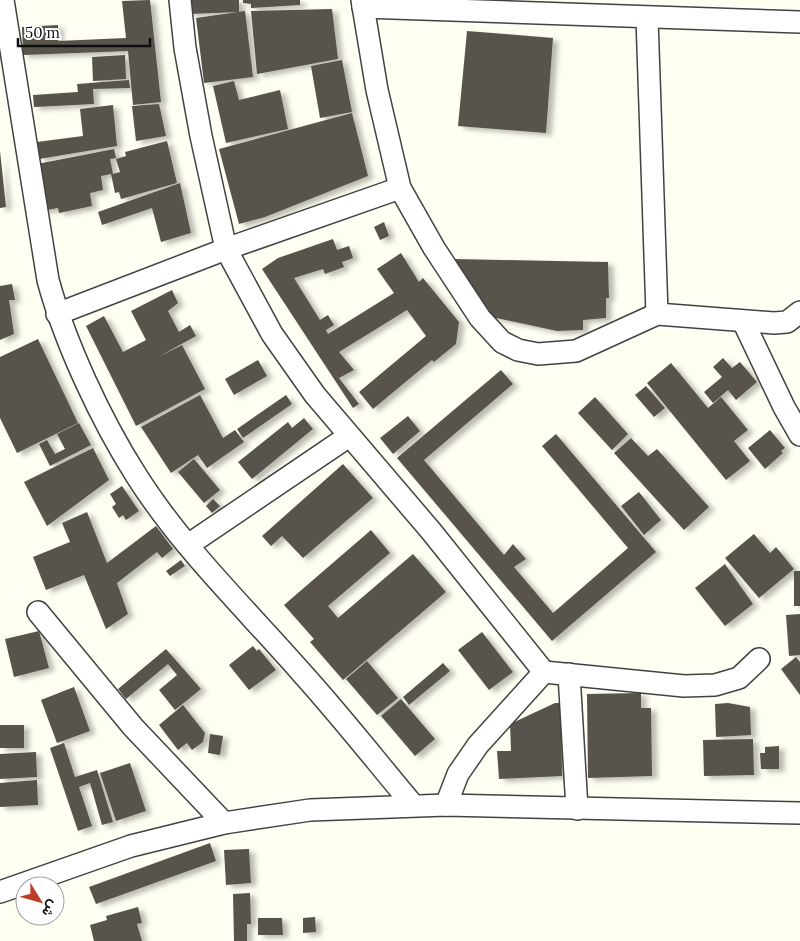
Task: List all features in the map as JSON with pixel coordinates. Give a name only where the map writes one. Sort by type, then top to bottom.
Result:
[{"type":"street","points":[[3,0],[48,280],[57,314],[115,439],[137,476],[188,545],[302,673],[413,805]]},
{"type":"street","points":[[180,0],[185,48],[226,249],[272,334],[315,395],[431,531],[544,672],[684,686],[715,685],[739,678],[759,660]]},
{"type":"street","points":[[800,22],[647,18],[363,4],[377,90],[400,188],[434,248],[480,318],[502,342],[518,350],[538,354],[576,351],[657,314],[774,323],[787,322],[800,312]]},
{"type":"street","points":[[647,18],[657,314]]},
{"type":"street","points":[[57,314],[226,249],[400,188]]},
{"type":"street","points":[[743,321],[784,408],[800,435]]},
{"type":"street","points":[[188,545],[350,436]]},
{"type":"street","points":[[38,612],[169,768],[224,823]]},
{"type":"street","points":[[446,805],[458,774],[478,745],[544,672]]},
{"type":"street","points":[[569,674],[576,809]]},
{"type":"street","points":[[0,892],[131,846],[224,823],[310,810],[446,805],[800,813]]},
{"type":"building","points":[[150,0],[161,102],[133,105],[128,51],[23,55],[22,27],[58,25],[58,41],[126,38],[122,1]]},
{"type":"building","points":[[189,0],[239,0],[239,12],[189,14]]},
{"type":"building","points":[[243,0],[300,0],[300,5],[251,8],[251,4],[243,3]]},
{"type":"building","points":[[332,9],[338,59],[257,74],[251,11]]},
{"type":"building","points":[[245,11],[253,77],[204,83],[196,18]]},
{"type":"building","points":[[467,31],[553,38],[546,133],[458,126]]},
{"type":"building","points":[[125,55],[126,79],[93,81],[92,57]]},
{"type":"building","points":[[342,60],[352,112],[320,118],[311,66]]},
{"type":"building","points":[[129,80],[130,88],[93,89],[94,104],[34,107],[33,95],[78,92],[77,84]]},
{"type":"building","points":[[234,81],[239,100],[280,90],[288,129],[226,143],[213,86]]},
{"type":"building","points":[[159,104],[166,136],[136,141],[132,106]]},
{"type":"building","points":[[113,105],[117,146],[39,159],[37,142],[83,136],[80,109]]},
{"type":"building","points":[[352,113],[368,176],[265,217],[239,224],[219,149]]},
{"type":"building","points":[[167,141],[177,183],[121,199],[119,192],[115,193],[111,174],[101,176],[103,190],[90,193],[92,206],[59,213],[58,208],[42,211],[32,165],[114,149],[116,158],[110,159],[113,174],[120,172],[116,159],[126,156],[125,152]]},
{"type":"building","points":[[0,151],[6,207],[0,208]]},
{"type":"building","points":[[180,183],[191,233],[161,242],[152,208],[102,225],[98,212]]},
{"type":"building","points":[[384,222],[389,236],[380,240],[374,227]]},
{"type":"building","points":[[333,239],[337,250],[349,246],[353,258],[342,262],[344,267],[325,274],[323,269],[294,278],[320,320],[328,315],[334,325],[326,330],[328,334],[394,293],[377,269],[401,253],[419,282],[423,278],[459,322],[456,344],[434,362],[432,360],[373,409],[359,392],[426,336],[407,310],[339,352],[354,370],[339,378],[359,404],[353,408],[262,269],[278,258]]},
{"type":"building","points":[[454,259],[608,262],[609,298],[606,298],[606,318],[583,320],[583,330],[557,331],[482,315]]},
{"type":"building","points":[[12,284],[15,300],[9,300],[14,334],[0,340],[0,286]]},
{"type":"building","points":[[172,290],[178,303],[168,311],[179,332],[190,325],[196,336],[158,357],[182,345],[205,389],[136,426],[86,326],[104,316],[123,352],[146,340],[131,311]]},
{"type":"building","points":[[38,339],[78,423],[17,453],[0,418],[0,357]]},
{"type":"building","points":[[723,358],[732,368],[740,362],[757,382],[736,400],[728,390],[713,403],[704,392],[722,377],[713,367]]},
{"type":"building","points":[[258,360],[267,376],[234,395],[225,379]]},
{"type":"building","points":[[671,363],[708,408],[721,397],[748,430],[734,441],[750,461],[726,480],[647,383]]},
{"type":"building","points":[[501,370],[513,384],[424,460],[504,555],[513,544],[526,559],[514,567],[553,613],[628,548],[542,446],[556,434],[656,552],[552,641],[397,458]]},
{"type":"building","points":[[646,386],[665,408],[654,417],[635,395]]},
{"type":"building","points":[[200,395],[223,438],[235,430],[244,442],[207,468],[198,455],[171,473],[141,427]]},
{"type":"building","points":[[286,395],[292,404],[243,438],[237,429]]},
{"type":"building","points":[[595,397],[628,434],[612,450],[578,413]]},
{"type":"building","points":[[408,416],[420,431],[393,454],[380,438]]},
{"type":"building","points":[[304,418],[313,429],[252,479],[238,462],[288,422],[292,428]]},
{"type":"building","points":[[79,423],[91,445],[50,466],[39,444],[47,440],[55,454],[65,449],[57,434]]},
{"type":"building","points":[[770,430],[785,448],[781,451],[783,453],[765,469],[748,448]]},
{"type":"building","points":[[631,438],[648,456],[657,449],[709,507],[684,530],[614,453]]},
{"type":"building","points":[[93,448],[109,480],[47,526],[24,482]]},
{"type":"building","points":[[194,459],[220,490],[204,503],[178,472]]},
{"type":"building","points":[[343,464],[373,498],[303,558],[282,536],[271,546],[262,536]]},
{"type":"building","points":[[122,486],[139,511],[126,520],[123,515],[119,518],[112,507],[116,504],[110,494]]},
{"type":"building","points":[[639,492],[661,520],[644,535],[621,506]]},
{"type":"building","points":[[213,499],[220,506],[212,513],[206,506]]},
{"type":"building","points":[[87,512],[107,563],[156,526],[173,549],[162,558],[157,552],[117,583],[128,614],[106,629],[84,575],[46,590],[33,557],[70,542],[62,523]]},
{"type":"building","points":[[371,530],[390,553],[328,606],[338,618],[413,554],[446,592],[343,680],[310,642],[314,639],[284,605]]},
{"type":"building","points":[[754,534],[770,553],[776,547],[794,569],[759,598],[725,558]]},
{"type":"building","points":[[181,560],[185,566],[170,576],[166,571]]},
{"type":"building","points":[[725,564],[753,604],[725,626],[695,588]]},
{"type":"building","points":[[794,571],[800,571],[800,606],[794,606]]},
{"type":"building","points":[[800,614],[800,655],[789,656],[786,615]]},
{"type":"building","points":[[39,631],[49,668],[14,677],[5,639]]},
{"type":"building","points":[[482,632],[513,672],[489,690],[458,650]]},
{"type":"building","points":[[253,646],[257,651],[259,649],[276,670],[249,690],[229,665]]},
{"type":"building","points":[[166,649],[201,689],[175,710],[159,690],[177,675],[168,664],[126,699],[118,689]]},
{"type":"building","points":[[796,657],[800,662],[800,695],[781,669]]},
{"type":"building","points":[[367,661],[398,698],[377,715],[346,679]]},
{"type":"building","points":[[443,663],[450,671],[409,705],[403,697]]},
{"type":"building","points":[[74,687],[90,731],[57,743],[41,700]]},
{"type":"building","points":[[641,693],[641,708],[651,708],[652,776],[588,778],[587,694]]},
{"type":"building","points":[[401,699],[435,739],[415,756],[381,716]]},
{"type":"building","points":[[555,703],[561,703],[562,776],[499,779],[497,751],[511,751],[510,724]]},
{"type":"building","points":[[728,703],[750,707],[751,735],[716,737],[715,704]]},
{"type":"building","points":[[183,705],[205,733],[203,742],[192,750],[187,743],[178,750],[159,725]]},
{"type":"building","points":[[0,725],[24,725],[24,748],[0,748]]},
{"type":"building","points":[[210,734],[223,736],[220,755],[208,753]]},
{"type":"building","points":[[753,739],[754,775],[704,776],[703,740]]},
{"type":"building","points":[[64,743],[75,777],[97,770],[113,822],[102,825],[90,783],[79,787],[92,826],[78,831],[50,748]]},
{"type":"building","points":[[779,746],[779,769],[761,769],[760,753],[765,753],[765,747]]},
{"type":"building","points":[[36,752],[37,777],[0,779],[0,754]]},
{"type":"building","points":[[130,763],[146,811],[116,821],[100,773]]},
{"type":"building","points":[[37,780],[38,805],[0,807],[0,783]]},
{"type":"building","points":[[210,843],[216,861],[96,904],[89,887]]},
{"type":"building","points":[[249,849],[251,883],[226,885],[224,850]]},
{"type":"building","points":[[250,893],[251,924],[247,924],[247,941],[234,941],[233,894]]},
{"type":"building","points":[[138,907],[142,923],[137,924],[142,941],[94,941],[90,925],[107,920],[106,916]]},
{"type":"building","points":[[315,917],[316,932],[303,933],[303,918]]},
{"type":"building","points":[[258,918],[282,918],[283,935],[258,935]]}]
